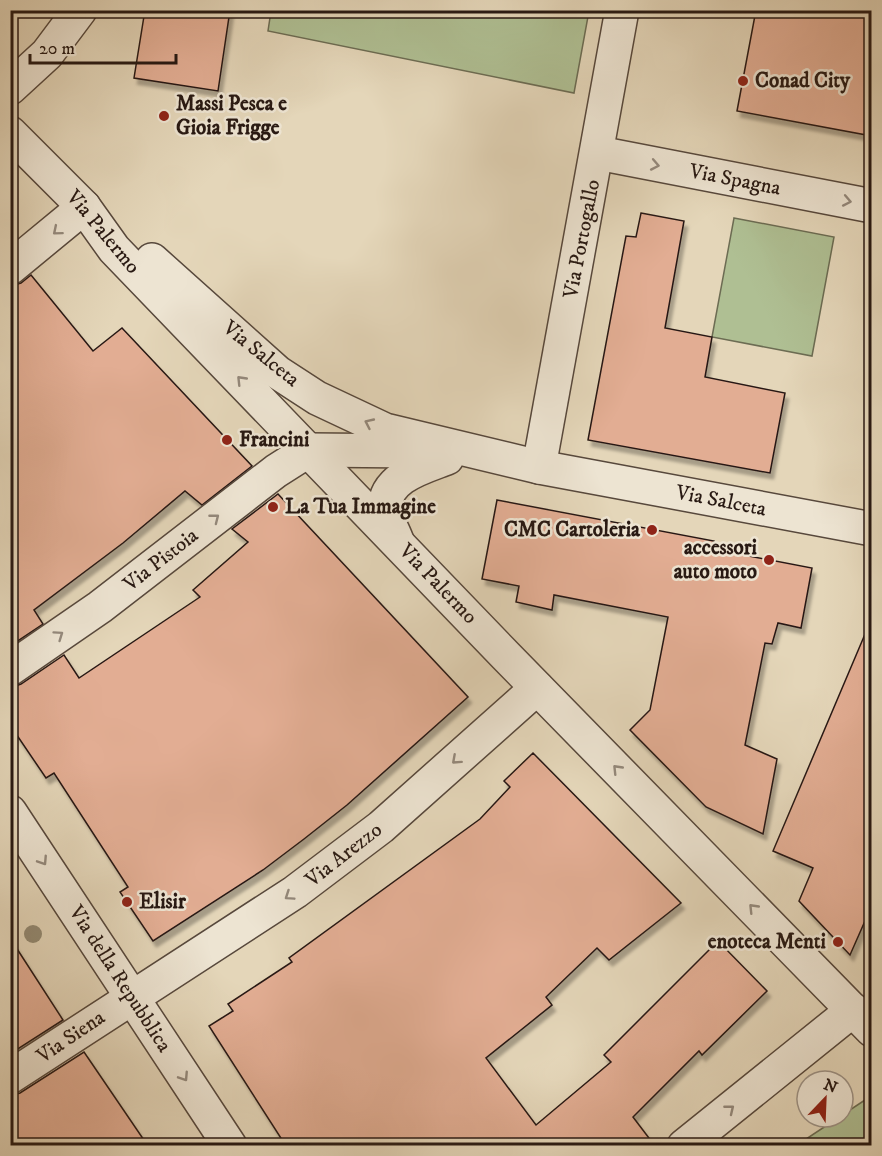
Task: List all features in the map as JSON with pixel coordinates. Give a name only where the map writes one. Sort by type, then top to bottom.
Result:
[{"type":"street","points":[[10,88],[47,54],[80,10]]},
{"type":"street","name":"Via Portogallo","points":[[539,467],[598,153],[622,10]]},
{"type":"street","name":"Via Palermo","points":[[10,133],[84,207],[114,249],[862,1020]]},
{"type":"street","name":"Via Spagna","points":[[598,153],[872,206]]},
{"type":"street","points":[[10,268],[84,207]]},
{"type":"street","name":"Via Salceta","points":[[84,207],[149,257],[277,372],[317,398],[385,430],[539,467],[872,530]]},
{"type":"street","name":"Via Salceta","points":[[309,450],[465,451]]},
{"type":"street","name":"Via Pistoia","points":[[10,669],[100,607],[276,471],[309,450]]},
{"type":"street","points":[[397,542],[385,509],[390,491],[401,478],[465,451]]},
{"type":"street","name":"Via Arezzo","points":[[131,996],[295,892],[362,841],[537,687]]},
{"type":"street","name":"Via della Repubblica","points":[[10,812],[230,1146]]},
{"type":"street","name":"Via Siena","points":[[10,1077],[131,996]]},
{"type":"street","points":[[684,1146],[862,1020]]},
{"type":"green space","points":[[271,10],[589,11],[574,93],[268,31]]},
{"type":"green space","points":[[734,218],[834,237],[812,356],[712,337]]},
{"type":"green space","points":[[871,1096],[871,1145],[797,1145],[821,1129],[855,1129],[855,1107]]},
{"type":"building","points":[[145,10],[230,10],[218,91],[134,78]]},
{"type":"building","points":[[756,10],[872,10],[872,136],[737,111]]},
{"type":"building","points":[[641,213],[684,221],[665,328],[712,337],[705,377],[785,393],[770,473],[588,440],[626,236],[636,237]]},
{"type":"building","points":[[31,275],[93,351],[122,328],[252,466],[202,505],[185,491],[123,543],[34,610],[43,624],[10,646],[10,286],[21,283]]},
{"type":"building","points":[[278,494],[468,697],[347,805],[304,839],[263,870],[153,941],[120,892],[128,887],[54,773],[46,778],[10,725],[10,688],[21,684],[64,655],[79,678],[200,597],[193,590],[248,542],[232,529]]},
{"type":"building","points":[[497,500],[714,541],[712,549],[812,568],[801,628],[778,623],[772,644],[765,643],[745,745],[777,759],[763,834],[706,807],[630,730],[650,710],[668,617],[554,595],[552,610],[516,602],[519,586],[482,579]]},
{"type":"building","points":[[871,620],[872,905],[850,955],[799,901],[813,868],[773,851]]},
{"type":"building","points":[[533,753],[681,903],[609,960],[597,948],[546,997],[552,1005],[486,1058],[536,1125],[611,1062],[604,1055],[718,941],[767,991],[702,1055],[699,1051],[633,1117],[655,1146],[286,1146],[209,1026],[233,1011],[228,1004],[292,962],[289,958],[480,819],[510,787],[504,781]]},
{"type":"building","points":[[10,938],[63,1020],[10,1054]]},
{"type":"building","points":[[84,1052],[148,1146],[10,1146],[10,1096],[20,1093]]},
{"type":"place","name":"Conad City","points":[[743,81]]},
{"type":"place","name":"Massi Pesca e Gioia Frigge","points":[[164,116]]},
{"type":"place","name":"Francini","points":[[227,440]]},
{"type":"place","name":"La Tua Immagine","points":[[273,507]]},
{"type":"place","name":"CMC Cartoleria","points":[[652,530]]},
{"type":"place","name":"accessori auto moto","points":[[769,560]]},
{"type":"place","name":"Elisir","points":[[127,902]]},
{"type":"place","name":"enoteca Menti","points":[[838,942]]}]
